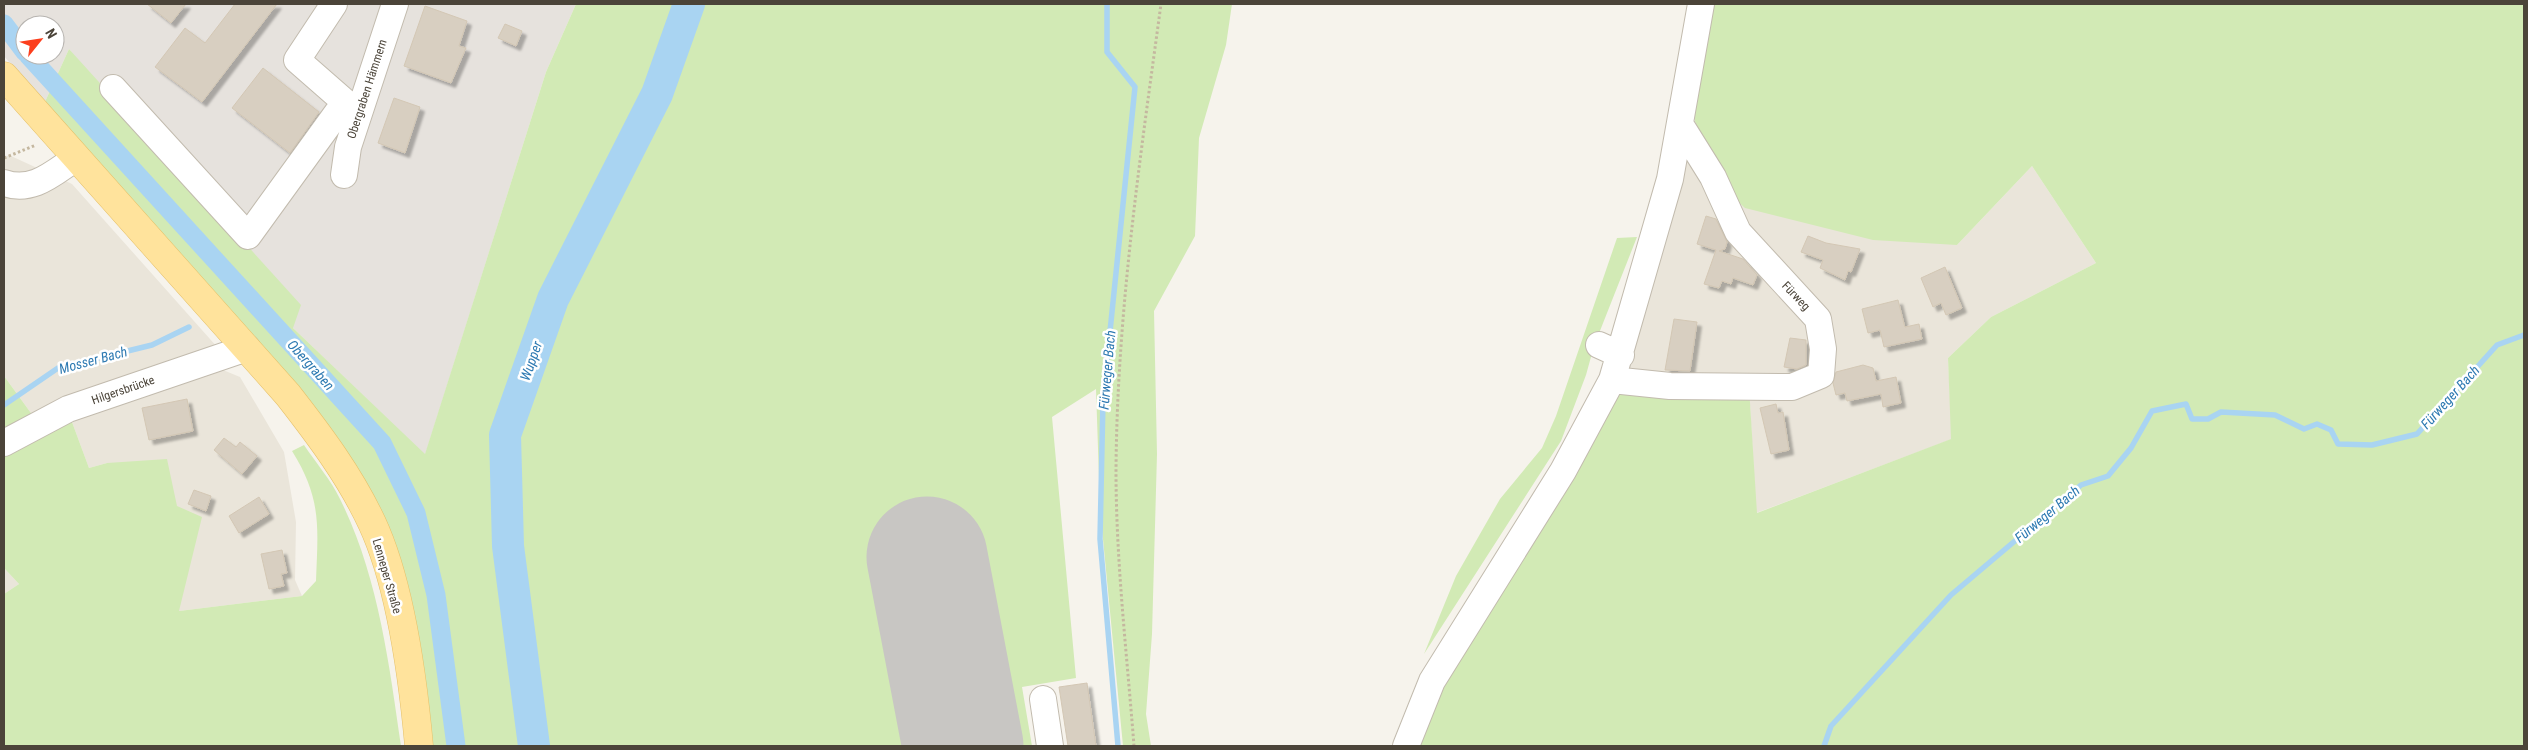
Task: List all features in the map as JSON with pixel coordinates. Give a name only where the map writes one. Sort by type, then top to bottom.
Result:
[{"type":"main road","points":[[4,76],[68,163],[247,348]]},
{"type":"main road","name":"Lenneper Straße","points":[[247,348],[328,446],[372,523],[394,592],[409,670],[419,746]]},
{"type":"street","points":[[113,88],[248,236],[345,102],[297,60],[334,4]]},
{"type":"street","name":"Obergraben Hämmern","points":[[344,175],[348,147],[395,4]]},
{"type":"street","points":[[1406,746],[1432,681],[1563,472],[1612,380],[1610,350],[1670,179],[1701,4]]},
{"type":"street","name":"Fürweg","points":[[1612,380],[1670,386],[1792,387],[1821,375],[1823,349],[1818,319],[1738,232],[1712,177],[1680,124]]},
{"type":"street","points":[[4,183],[16,187],[37,184],[68,163]]},
{"type":"street","name":"Hilgersbrücke","points":[[4,443],[68,409],[247,348]]},
{"type":"street","points":[[1043,699],[1050,746]]},
{"type":"path","points":[[1134,746],[1119,540],[1116,472],[1118,399],[1126,269],[1161,4]]},
{"type":"path","points":[[31,137],[38,144],[68,163]]},
{"type":"path","points":[[4,158],[38,144]]},
{"type":"shaded area","points":[[4,4],[576,4],[546,72],[425,455],[293,328],[69,49],[65,58],[65,15],[15,15],[15,65],[62,65],[44,104],[4,56]]},
{"type":"shaded area","points":[[1687,149],[1957,245],[2032,166],[2096,263],[1991,317],[1948,358],[1952,439],[1756,513],[1749,387],[1626,371]]},
{"type":"shaded area","points":[[4,156],[11,156],[72,184],[218,348],[36,420],[4,376]]},
{"type":"shaded area","points":[[223,370],[240,377],[284,452],[296,522],[295,580],[302,596],[179,611],[177,506],[129,463],[107,463],[89,468],[69,414]]},
{"type":"shaded area","points":[[4,568],[19,584],[4,594]]},
{"type":"green space","points":[[576,4],[1232,4],[1226,45],[1199,138],[1195,236],[1154,311],[1157,454],[1152,634],[1146,714],[1151,746],[1123,746],[1100,508],[1096,389],[1052,417],[1076,678],[1022,687],[1032,746],[433,746],[422,677],[359,472],[338,438],[298,390],[44,104],[62,65],[65,65],[65,58],[69,49],[301,305],[293,328],[425,454],[546,72]]},
{"type":"green space","points":[[1713,4],[2524,4],[2524,746],[1418,746],[1443,684],[1618,388],[1749,387],[1757,513],[1951,439],[1948,358],[1991,317],[2096,263],[2032,166],[1957,245],[1873,240],[1745,208],[1714,179],[1694,118]]},
{"type":"green space","points":[[1637,237],[1594,346],[1586,375],[1561,441],[1424,654],[1456,576],[1500,499],[1542,448],[1556,416],[1617,238]]},
{"type":"green space","points":[[4,376],[36,420],[4,437]]},
{"type":"green space","points":[[69,414],[89,468],[107,463],[167,459],[177,506],[202,517],[179,611],[302,596],[316,581],[316,514],[309,484],[292,451],[304,445],[336,492],[353,528],[364,558],[380,620],[401,746],[4,746],[4,594],[19,584],[4,568],[4,452]]},
{"type":"building","points":[[147,4],[186,4],[171,23]]},
{"type":"building","points":[[235,4],[277,4],[202,102],[155,67],[185,28],[205,43]]},
{"type":"building","points":[[425,6],[467,21],[459,46],[466,48],[451,83],[404,66]]},
{"type":"building","points":[[505,24],[522,31],[516,46],[498,38]]},
{"type":"building","points":[[263,68],[319,112],[290,153],[232,108]]},
{"type":"building","points":[[394,98],[420,107],[405,153],[378,143]]},
{"type":"building","points":[[1706,216],[1716,219],[1727,242],[1725,249],[1719,251],[1743,259],[1757,275],[1753,285],[1733,278],[1731,284],[1722,281],[1719,288],[1704,284],[1716,250],[1697,244]]},
{"type":"building","points":[[1808,236],[1826,243],[1860,249],[1851,272],[1848,271],[1845,280],[1820,268],[1823,260],[1801,252]]},
{"type":"building","points":[[1945,267],[1962,308],[1946,315],[1941,303],[1933,307],[1921,278]]},
{"type":"building","points":[[1898,300],[1905,327],[1919,324],[1922,339],[1884,347],[1880,330],[1868,333],[1862,309]]},
{"type":"building","points":[[1674,319],[1697,322],[1690,371],[1665,370]]},
{"type":"building","points":[[1790,338],[1806,340],[1806,365],[1797,369],[1784,367]]},
{"type":"building","points":[[1863,365],[1873,368],[1876,381],[1896,377],[1901,403],[1883,407],[1881,394],[1847,401],[1845,393],[1836,395],[1833,383],[1836,372]]},
{"type":"building","points":[[187,399],[193,431],[149,440],[142,408]]},
{"type":"building","points":[[1776,404],[1778,413],[1783,412],[1789,450],[1771,454],[1760,408]]},
{"type":"building","points":[[224,438],[236,447],[240,442],[257,456],[242,474],[214,450]]},
{"type":"building","points":[[194,490],[211,496],[206,511],[188,504]]},
{"type":"building","points":[[259,497],[269,514],[239,533],[229,516]]},
{"type":"building","points":[[282,550],[287,573],[281,574],[284,586],[269,589],[261,554]]},
{"type":"building","points":[[1087,683],[1096,746],[1068,746],[1059,687]]},
{"type":"waterway","name":"Wupper","points":[[534,746],[508,546],[505,435],[553,299],[657,94],[689,4]]},
{"type":"waterway","name":"Fürweger Bach","points":[[1107,4],[1107,52],[1135,87],[1103,400],[1100,539],[1118,746]]},
{"type":"waterway","name":"Obergraben","points":[[4,24],[15,39]]},
{"type":"waterway","name":"Obergraben","points":[[37,65],[382,443],[416,513],[436,595],[456,746]]},
{"type":"waterway","name":"Mosser Bach","points":[[4,405],[58,368],[152,345],[189,327]]},
{"type":"waterway","name":"Fürweger Bach","points":[[1824,746],[1831,726],[1951,595],[2081,485],[2108,476],[2131,448],[2152,411],[2186,404],[2192,419],[2208,419],[2221,412],[2275,415],[2304,429],[2317,424],[2331,430],[2338,444],[2372,445],[2417,434],[2497,345],[2524,335]]},
{"type":"runway","points":[[927,557],[963,746]]}]
